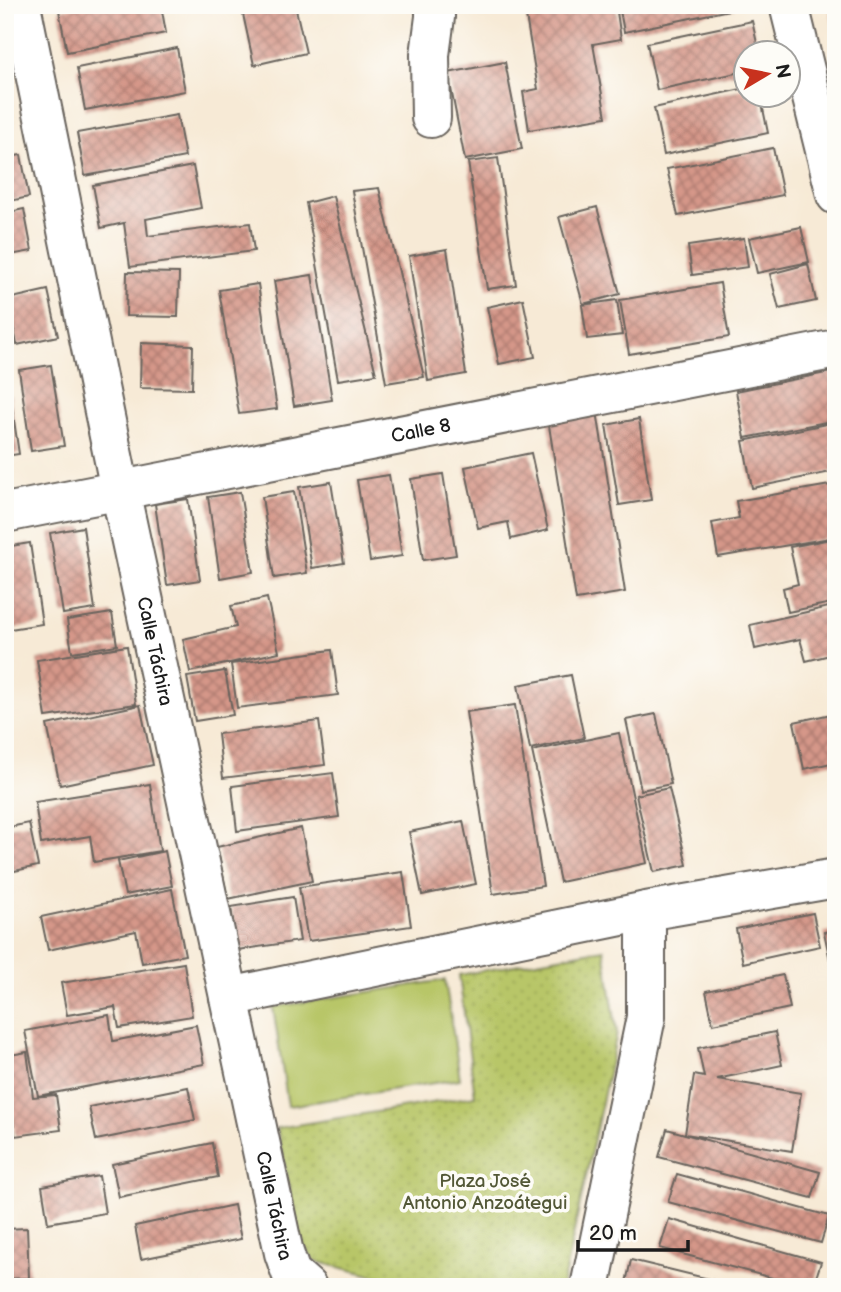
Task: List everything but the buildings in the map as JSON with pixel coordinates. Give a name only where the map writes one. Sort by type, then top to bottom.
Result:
[{"type":"street","name":"Calle Táchira","points":[[21,5],[120,490],[284,1253],[291,1273],[307,1287]]},
{"type":"street","points":[[431,118],[430,55],[435,5]]},
{"type":"street","points":[[789,5],[834,183]]},
{"type":"street","name":"Calle 8","points":[[5,513],[836,349]]},
{"type":"street","points":[[229,997],[646,911],[836,878]]},
{"type":"street","points":[[590,1287],[646,1017],[646,911]]},
{"type":"green space","name":"Plaza José Antonio Anzoátegui","points":[[604,949],[617,1033],[562,1287],[419,1287],[315,1261],[301,1243],[277,1128],[475,1096],[459,975]]},
{"type":"green space","points":[[445,980],[460,1079],[288,1106],[273,1007]]}]
